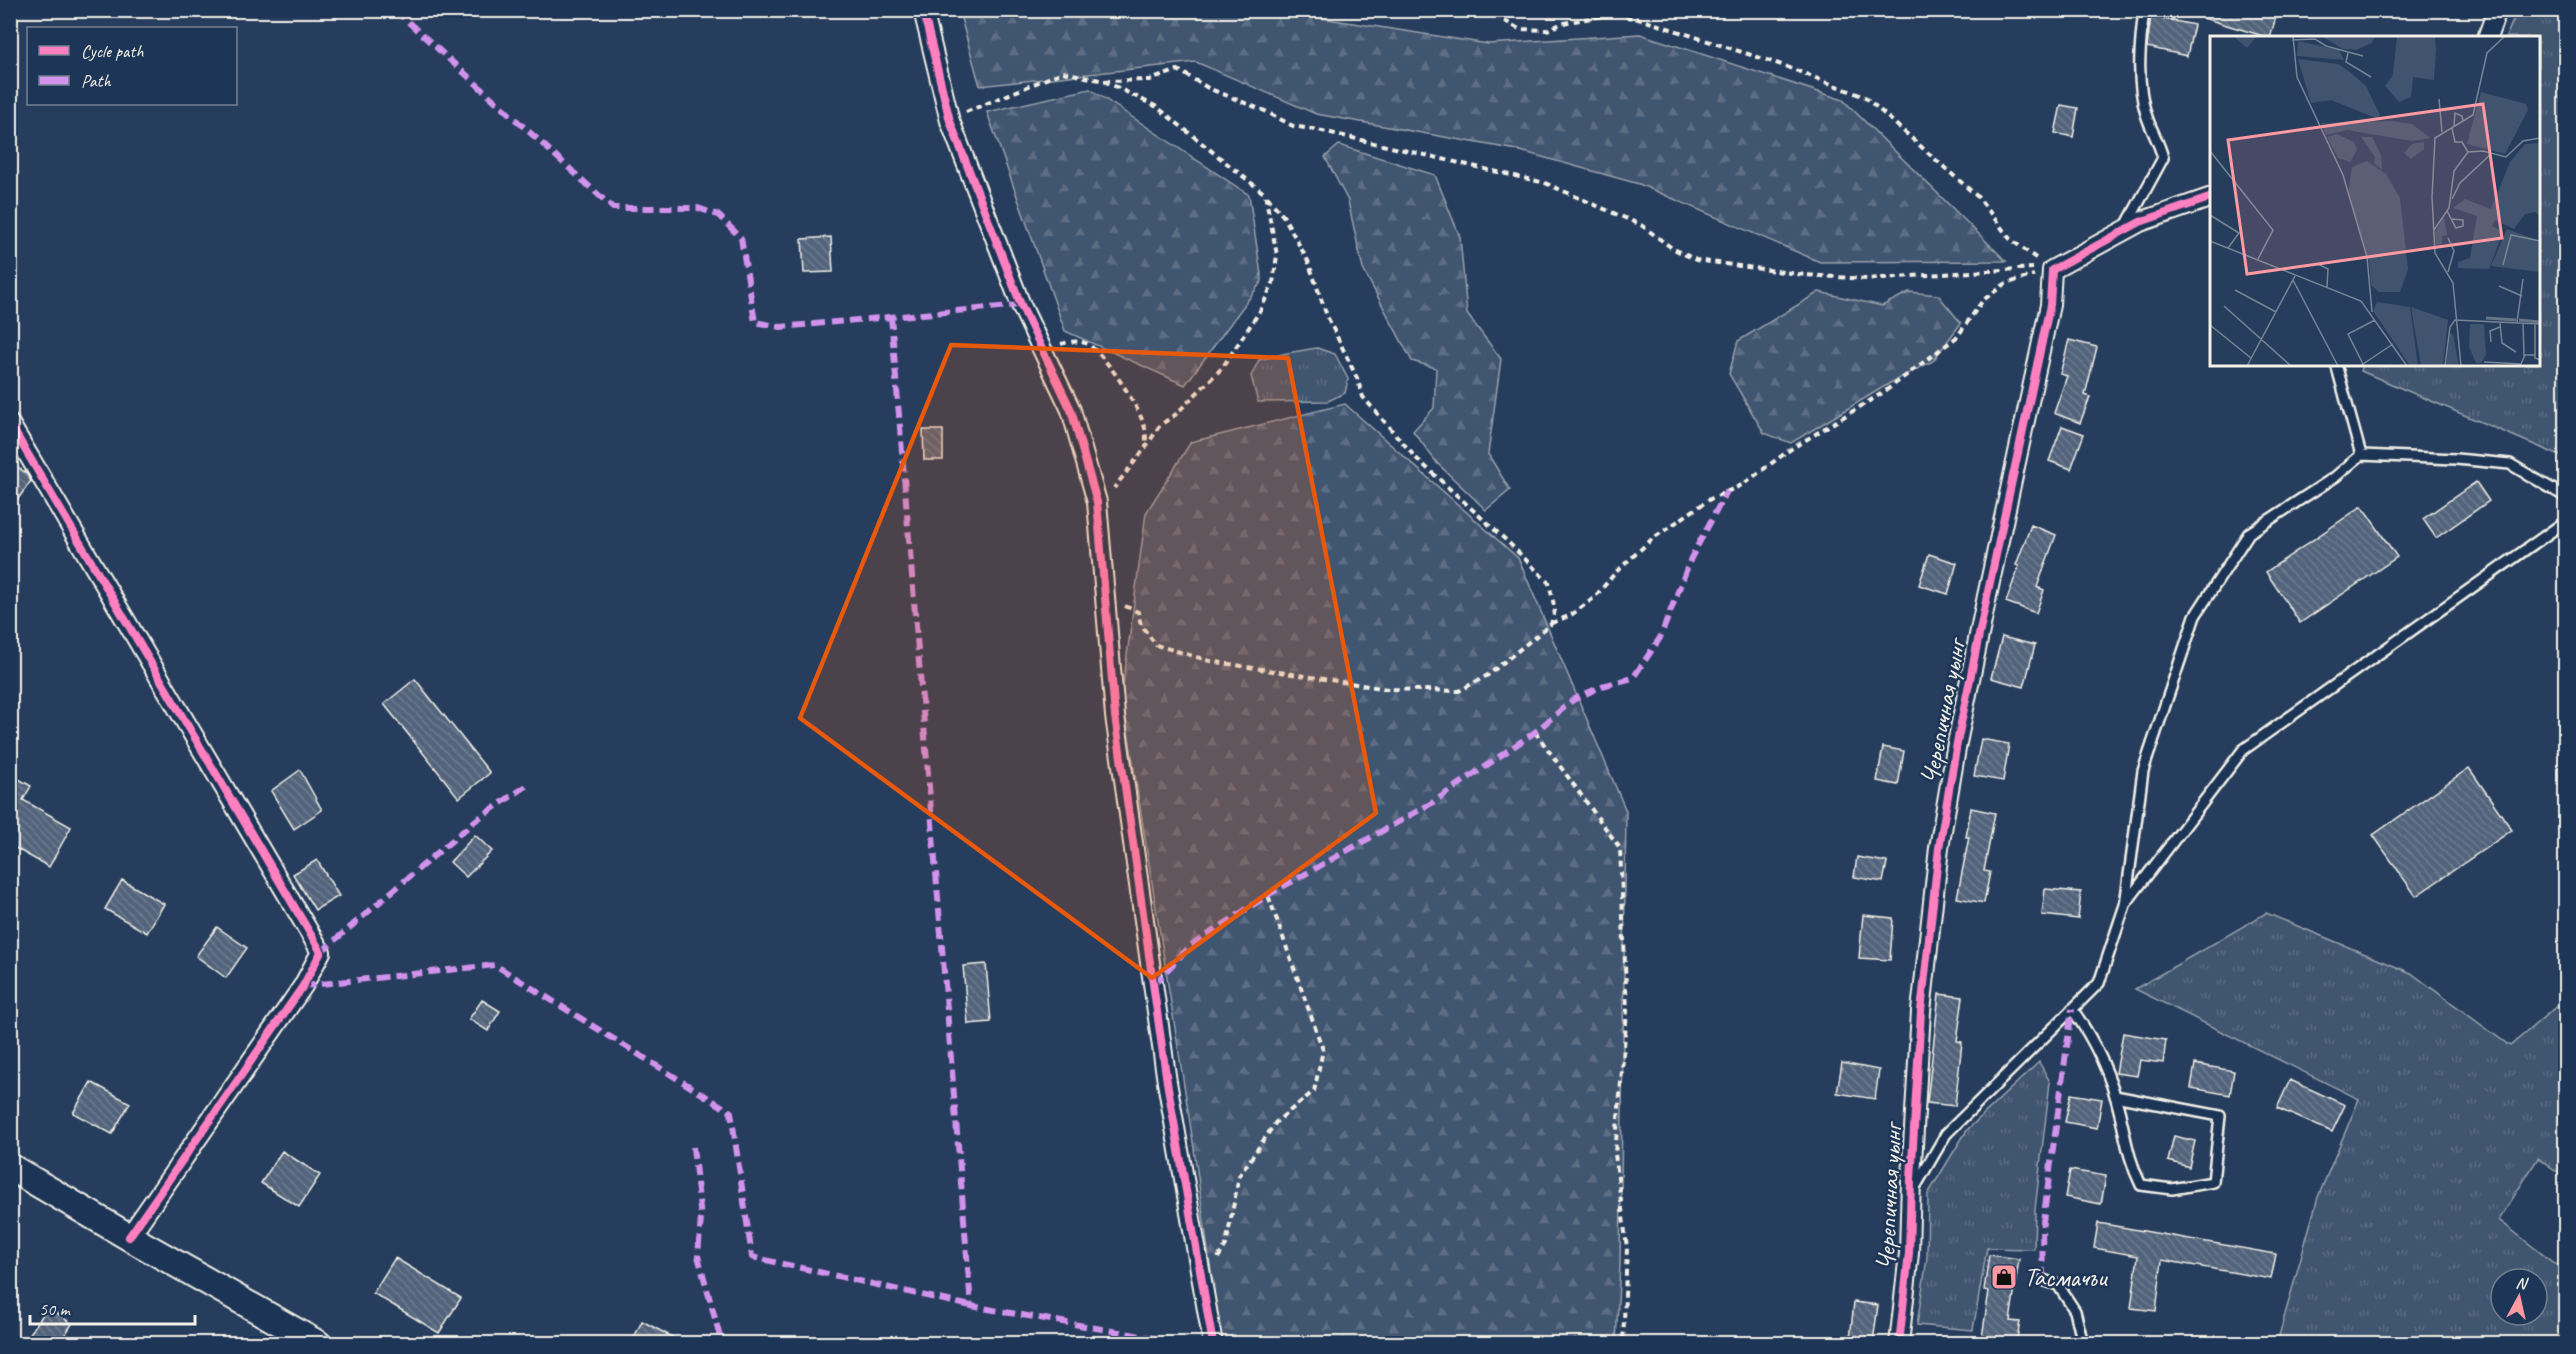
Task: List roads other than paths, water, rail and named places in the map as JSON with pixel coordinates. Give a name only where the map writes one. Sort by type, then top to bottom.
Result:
[{"type":"main road","points":[[10,1167],[129,1238],[318,1344]]},
{"type":"street","points":[[923,10],[950,121],[1021,305],[1071,410],[1097,502],[1115,716],[1167,1082],[1213,1344]]},
{"type":"street","points":[[2488,36],[2497,10]]},
{"type":"street","points":[[2123,231],[2139,222],[2210,197]]},
{"type":"street","name":"Черепичная уынг","points":[[1899,1344],[1909,1254],[1910,1196],[1921,1011],[1939,848],[1957,743],[2049,305],[2052,270],[2123,231]]},
{"type":"street","points":[[10,424],[321,952],[303,986],[129,1238]]},
{"type":"lane","points":[[2123,231],[2163,158],[2157,137],[2146,114],[2139,54],[2144,10]]},
{"type":"lane","points":[[2337,366],[2361,455]]},
{"type":"lane","points":[[1910,1196],[1947,1134],[2099,983],[2125,905],[2144,771],[2195,616],[2249,533],[2335,477],[2361,455],[2510,464],[2565,497]]},
{"type":"lane","points":[[2125,905],[2243,750],[2565,521]]},
{"type":"lane","points":[[2072,1009],[2093,1039],[2115,1096],[2130,1164],[2140,1185],[2172,1189],[2213,1182],[2220,1116],[2115,1096]]},
{"type":"lane","points":[[2043,1280],[2058,1285],[2075,1311],[2083,1344]]},
{"type":"place","name":"Тасмачъи","points":[[2004,1277]]}]
